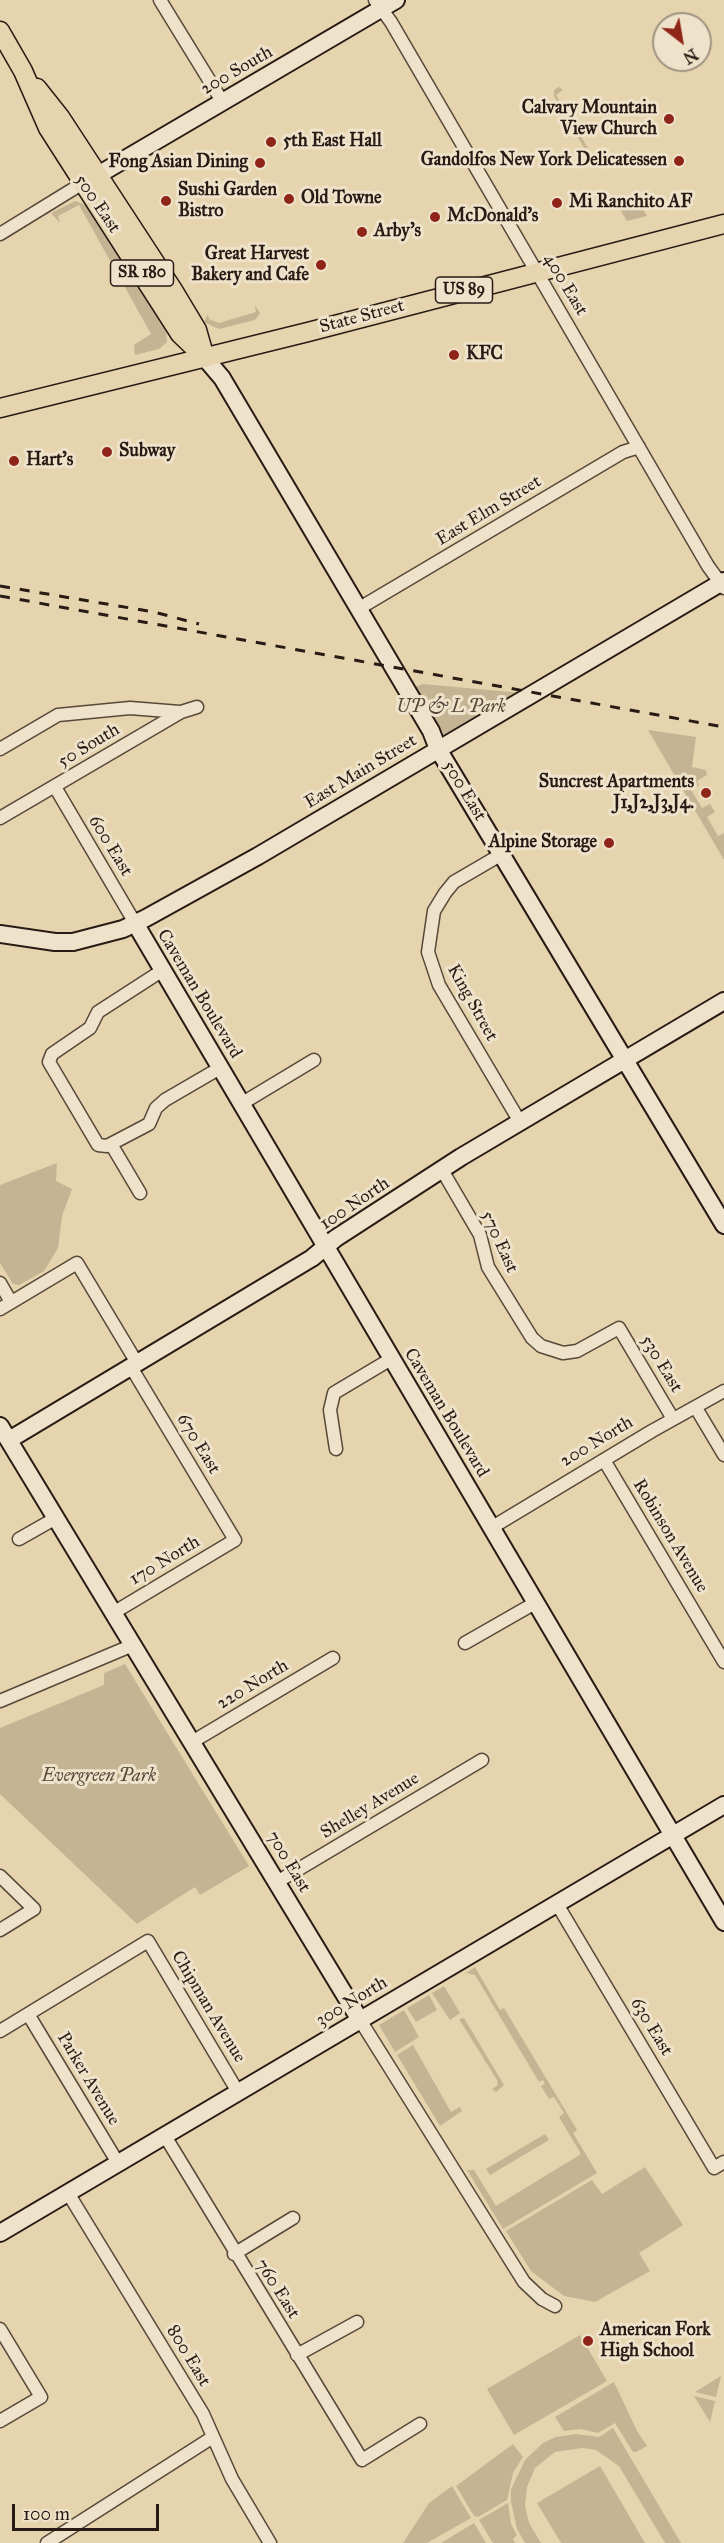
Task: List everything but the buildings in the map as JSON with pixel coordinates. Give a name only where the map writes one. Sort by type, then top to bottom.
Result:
[{"type":"main road","name":"500 East","points":[[0,31],[23,71],[60,117],[91,179],[197,330],[205,358]]},
{"type":"main road","name":"State Street","points":[[0,408],[205,358],[724,224]]},
{"type":"street","points":[[160,0],[222,102]]},
{"type":"street","name":"200 South","points":[[0,234],[384,3]]},
{"type":"street","name":"400 East","points":[[384,3],[536,272],[723,584]]},
{"type":"street","name":"500 East","points":[[205,358],[222,378],[431,731],[438,749],[724,1225]]},
{"type":"street","name":"East Elm Street","points":[[358,609],[623,452],[639,447]]},
{"type":"street","name":"East Main Street","points":[[0,934],[55,942],[73,942],[135,923],[258,856],[723,584]]},
{"type":"street","name":"50 South","points":[[0,818],[181,712],[197,707]]},
{"type":"street","points":[[0,749],[58,715],[130,708],[181,712]]},
{"type":"street","name":"600 East","points":[[55,787],[135,923]]},
{"type":"street","name":"King Street","points":[[502,854],[454,882],[445,892],[434,911],[428,952],[439,984],[520,1122]]},
{"type":"street","name":"Caveman Boulevard","points":[[135,923],[724,1922]]},
{"type":"street","points":[[163,970],[98,1012],[90,1028],[59,1047],[52,1054],[49,1062],[98,1145],[109,1145],[149,1124],[156,1108],[165,1100],[220,1068]]},
{"type":"street","name":"100 North","points":[[4,1433],[134,1365],[312,1258],[442,1170],[724,1001]]},
{"type":"street","points":[[241,1104],[314,1060]]},
{"type":"street","points":[[109,1145],[140,1193]]},
{"type":"street","name":"570 East","points":[[442,1170],[480,1235],[488,1267],[525,1329],[541,1346],[552,1351],[577,1351],[619,1328]]},
{"type":"street","name":"670 East","points":[[11,1302],[77,1263],[235,1540]]},
{"type":"street","points":[[0,1283],[11,1302],[0,1309]]},
{"type":"street","name":"530 East","points":[[619,1328],[673,1419]]},
{"type":"street","points":[[336,1449],[330,1410],[334,1393],[392,1359]]},
{"type":"street","name":"200 North","points":[[491,1528],[603,1460],[724,1391]]},
{"type":"street","name":"530 East","points":[[696,1408],[724,1455]]},
{"type":"street","name":"700 East","points":[[4,1433],[432,2138],[440,2144],[524,2282],[542,2299],[555,2306]]},
{"type":"street","name":"Robinson Avenue","points":[[603,1460],[724,1662]]},
{"type":"street","points":[[19,1539],[56,1518]]},
{"type":"street","name":"170 North","points":[[113,1612],[235,1540]]},
{"type":"street","points":[[465,1643],[535,1603]]},
{"type":"street","points":[[0,1701],[133,1645]]},
{"type":"street","name":"220 North","points":[[192,1743],[333,1658]]},
{"type":"street","name":"Shelley Avenue","points":[[277,1882],[482,1760]]},
{"type":"street","name":"300 North","points":[[0,2233],[724,1804]]},
{"type":"street","points":[[0,1876],[34,1909],[0,1930]]},
{"type":"street","name":"630 East","points":[[556,1904],[719,2165]]},
{"type":"street","name":"Chipman Avenue","points":[[28,2014],[148,1941],[238,2092]]},
{"type":"street","points":[[0,2031],[28,2014]]},
{"type":"street","name":"Parker Avenue","points":[[28,2014],[118,2163]]},
{"type":"street","name":"760 East","points":[[165,2136],[234,2254],[362,2460],[420,2424]]},
{"type":"street","name":"800 East","points":[[68,2193],[202,2414],[240,2494],[270,2543]]},
{"type":"street","points":[[234,2254],[293,2218]]},
{"type":"street","points":[[297,2355],[357,2322]]},
{"type":"street","points":[[0,2329],[41,2397],[0,2421]]},
{"type":"street","points":[[47,2543],[213,2437]]},
{"type":"green space","points":[[559,87],[563,90],[556,95],[597,163],[594,165],[554,96],[554,90]]},
{"type":"green space","points":[[635,196],[647,216],[627,221],[618,206]]},
{"type":"green space","points":[[75,201],[86,205],[166,332],[167,342],[159,349],[135,355],[134,345],[151,334],[79,205],[58,216],[60,223],[51,213]]},
{"type":"green space","points":[[255,305],[260,313],[255,320],[219,329],[204,322],[208,314],[209,319],[219,323],[256,312]]},
{"type":"green space","name":"UP & L Park","points":[[423,684],[522,693],[443,737],[414,687]]},
{"type":"green space","points":[[648,730],[696,737],[692,767],[706,770],[707,775],[697,781],[699,785],[691,790],[702,808],[710,804],[715,812],[707,817],[718,836],[724,833],[724,860]]},
{"type":"green space","points":[[57,1163],[56,1181],[72,1189],[62,1216],[58,1248],[44,1271],[19,1285],[13,1284],[0,1263],[0,1185]]},
{"type":"green space","name":"Evergreen Park","points":[[125,1664],[249,1866],[200,1895],[195,1887],[137,1924],[0,1794],[0,1728],[104,1685],[104,1673]]},
{"type":"green space","points":[[475,1967],[500,2010],[504,2008],[577,2130],[573,2133],[597,2173],[503,2229],[467,2170],[474,2170],[496,2206],[581,2154],[559,2117],[564,2113],[554,2097],[549,2099],[541,2086],[545,2084],[543,2080],[539,2082],[475,1975],[466,1973]]},
{"type":"green space","points":[[444,1986],[460,2013],[450,2020],[432,1993]]},
{"type":"green space","points":[[429,1995],[437,2010],[416,2022],[407,2008]]},
{"type":"green space","points":[[404,2010],[419,2037],[395,2052],[379,2025]]},
{"type":"green space","points":[[464,2018],[504,2085],[496,2092],[492,2089],[498,2085],[497,2080],[459,2019]]},
{"type":"green space","points":[[413,2045],[451,2112],[460,2107],[462,2111],[440,2126],[397,2055]]},
{"type":"green space","points":[[545,2134],[549,2140],[490,2175],[486,2169]]},
{"type":"green space","points":[[645,2167],[683,2225],[639,2253],[650,2271],[595,2302],[564,2296],[531,2271],[506,2231],[592,2180],[602,2194]]},
{"type":"green space","points":[[580,2335],[607,2381],[514,2435],[487,2389]]},
{"type":"green space","points":[[721,2376],[716,2397],[695,2392]]},
{"type":"green space","points":[[614,2382],[637,2431],[647,2446],[636,2452],[633,2452],[615,2423],[598,2433],[580,2429],[564,2431],[555,2417]]},
{"type":"green space","points":[[694,2396],[715,2401],[710,2422]]},
{"type":"green space","points":[[613,2428],[681,2543],[665,2543],[619,2466],[596,2450],[582,2448],[555,2452],[535,2468],[527,2487],[525,2506],[529,2523],[541,2543],[525,2543],[517,2529],[511,2502],[511,2489],[525,2460],[543,2443],[556,2437],[576,2434],[599,2437]]},
{"type":"green space","points":[[513,2444],[523,2457],[513,2473],[507,2500],[478,2517],[474,2516],[456,2486]]},
{"type":"green space","points":[[600,2466],[645,2543],[561,2543],[537,2503]]},
{"type":"green space","points":[[452,2486],[471,2518],[427,2543],[403,2543],[429,2503]]},
{"type":"green space","points":[[508,2503],[511,2524],[517,2535],[513,2539],[515,2543],[493,2543],[479,2520]]},
{"type":"green space","points":[[474,2523],[486,2543],[441,2543]]},
{"type":"railway","points":[[0,586],[154,612],[199,624]]},
{"type":"railway","points":[[0,596],[724,727]]},
{"type":"place","name":"Calvary Mountain View Church","points":[[669,119]]},
{"type":"place","name":"5th East Hall","points":[[271,142]]},
{"type":"place","name":"Gandolfos New York Delicatessen","points":[[679,161]]},
{"type":"place","name":"Fong Asian Dining","points":[[260,163]]},
{"type":"place","name":"Old Towne","points":[[289,199]]},
{"type":"place","name":"Sushi Garden Bistro","points":[[166,201]]},
{"type":"place","name":"Mi Ranchito AF","points":[[557,203]]},
{"type":"place","name":"McDonald's","points":[[435,217]]},
{"type":"place","name":"Arby's","points":[[362,232]]},
{"type":"place","name":"Great Harvest Bakery and Cafe","points":[[321,265]]},
{"type":"place","name":"KFC","points":[[454,355]]},
{"type":"place","name":"Subway","points":[[107,452]]},
{"type":"place","name":"Hart's","points":[[14,461]]},
{"type":"place","name":"Suncrest Apartments J1,J2,J3,J4.","points":[[706,793]]},
{"type":"place","name":"Alpine Storage","points":[[609,843]]},
{"type":"place","name":"American Fork High School","points":[[588,2341]]}]
